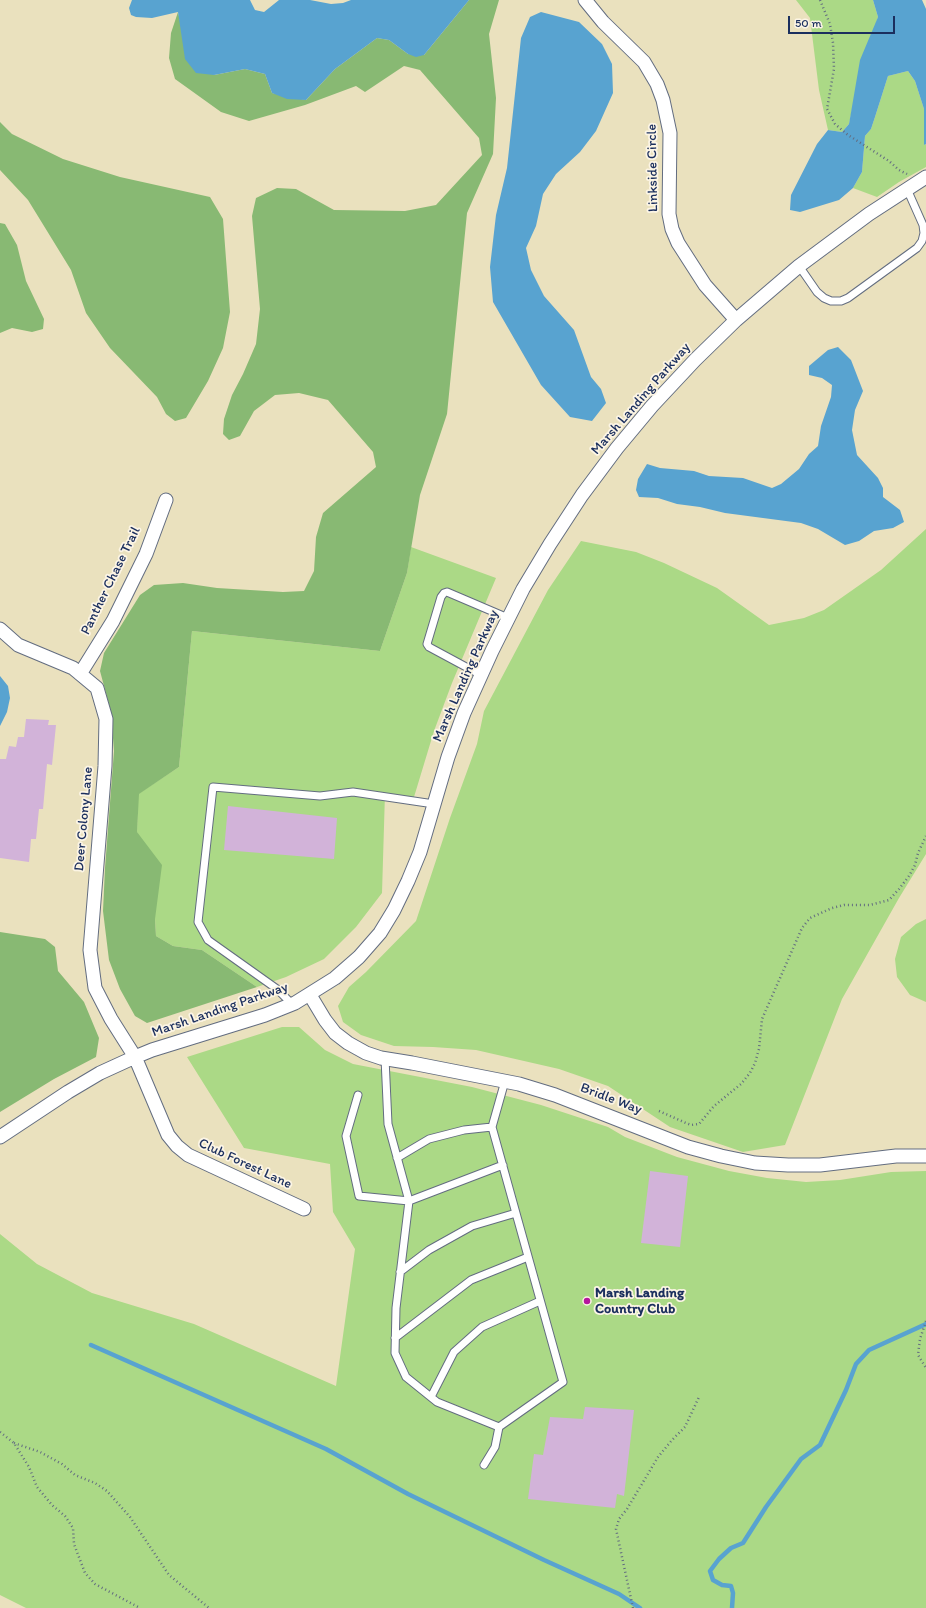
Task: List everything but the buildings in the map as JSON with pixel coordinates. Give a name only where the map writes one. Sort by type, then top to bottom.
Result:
[{"type":"street","name":"Linkside Circle","points":[[585,0],[603,22],[644,62],[657,84],[663,100],[670,133],[669,214],[672,229],[678,243],[705,285],[736,320]]},
{"type":"street","name":"Marsh Landing Parkway","points":[[0,1137],[74,1088],[100,1073],[152,1050],[265,1015],[292,1004],[310,995],[348,968],[380,933],[394,910],[420,852],[448,757],[464,713],[481,675],[508,618],[550,544],[582,495],[617,448],[652,406],[695,360],[736,320],[799,266],[869,214],[926,177]]},
{"type":"street","name":"Panther Chase Trail","points":[[80,674],[113,621],[146,554],[166,500]]},
{"type":"street","name":"Deer Colony Lane","points":[[0,629],[18,645],[73,668],[97,688],[106,719],[105,766],[90,950],[95,988],[111,1019],[135,1057]]},
{"type":"street","name":"Bridle Way","points":[[310,995],[325,1020],[336,1032],[348,1043],[366,1053],[505,1081],[555,1094],[688,1147],[728,1158],[788,1165],[814,1165],[896,1156],[926,1156]]},
{"type":"street","name":"Club Forest Lane","points":[[135,1057],[168,1135],[177,1146],[188,1155],[304,1209]]},
{"type":"lane","points":[[799,266],[817,292],[824,298],[831,301],[841,301],[848,298],[917,248],[922,241],[924,233],[923,224],[907,189]]},
{"type":"lane","points":[[481,675],[429,647],[427,644],[441,597],[447,592],[508,618]]},
{"type":"lane","points":[[292,1004],[277,989],[208,940],[198,922],[213,787],[320,796],[353,792],[434,804]]},
{"type":"lane","points":[[385,1058],[388,1124],[409,1201],[396,1308],[395,1353],[406,1377],[437,1402],[499,1427]]},
{"type":"lane","points":[[484,1465],[495,1447],[499,1427],[563,1382],[492,1127],[505,1081]]},
{"type":"lane","points":[[358,1095],[346,1136],[359,1196],[409,1201],[503,1165]]},
{"type":"lane","points":[[397,1158],[429,1139],[464,1130],[492,1127]]},
{"type":"lane","points":[[400,1272],[429,1250],[472,1226],[516,1213]]},
{"type":"lane","points":[[395,1338],[471,1280],[528,1256]]},
{"type":"lane","points":[[431,1397],[454,1352],[482,1327],[540,1301]]},
{"type":"path","points":[[820,0],[830,24],[833,49],[834,69],[827,109],[835,124],[848,135],[889,161],[899,170],[912,176]]},
{"type":"path","points":[[659,1110],[686,1124],[699,1124],[714,1106],[741,1084],[750,1073],[755,1063],[759,1049],[762,1019],[802,928],[810,918],[832,908],[844,905],[870,906],[889,900],[899,889],[915,865],[918,853],[926,836]]},
{"type":"path","points":[[926,1321],[920,1339],[918,1355],[926,1368]]},
{"type":"path","points":[[633,1608],[616,1529],[618,1519],[627,1509],[658,1457],[672,1440],[686,1427],[699,1396]]},
{"type":"path","points":[[0,1432],[14,1443],[30,1467],[37,1487],[52,1505],[65,1516],[73,1528],[74,1544],[86,1573],[95,1584],[140,1608]]},
{"type":"path","points":[[14,1443],[40,1452],[62,1464],[75,1475],[95,1483],[108,1492],[130,1517],[170,1575],[209,1608]]},
{"type":"green space","points":[[469,0],[499,0],[489,34],[496,98],[493,154],[467,213],[447,414],[420,495],[407,573],[380,651],[192,631],[179,767],[139,794],[137,832],[162,865],[155,919],[156,936],[173,946],[202,950],[257,987],[147,1023],[135,1016],[120,989],[109,960],[103,911],[114,751],[111,712],[100,671],[104,653],[140,595],[154,585],[183,583],[217,588],[283,592],[304,591],[314,571],[316,537],[323,513],[376,467],[373,452],[328,400],[299,393],[275,395],[254,411],[240,436],[229,440],[223,434],[224,419],[232,395],[256,344],[260,309],[252,216],[256,198],[277,188],[296,189],[334,210],[405,211],[436,205],[482,155],[479,138],[420,70],[404,66],[365,92],[356,86],[305,105],[249,121],[221,112],[175,79],[169,58],[171,33],[178,12],[181,25],[214,75],[245,69],[265,74],[272,93],[306,100],[335,69],[377,38],[389,40],[408,54],[424,55]]},
{"type":"green space","points":[[796,0],[873,0],[878,17],[857,86],[849,124],[842,132],[828,130],[819,90],[810,18]]},
{"type":"green space","points":[[908,71],[915,81],[924,109],[924,145],[926,144],[926,167],[899,182],[877,197],[853,188],[862,172],[865,136],[871,129],[888,76]]},
{"type":"green space","points":[[0,122],[12,134],[63,159],[120,177],[210,197],[223,219],[230,312],[223,348],[208,381],[186,418],[175,421],[166,414],[157,397],[110,348],[86,313],[71,270],[28,200],[0,170]]},
{"type":"green space","points":[[0,223],[5,224],[17,245],[26,281],[44,319],[43,329],[32,332],[12,328],[0,333]]},
{"type":"green space","points":[[926,529],[926,854],[899,898],[842,999],[785,1145],[743,1152],[670,1127],[608,1086],[559,1069],[476,1050],[394,1046],[361,1035],[343,1022],[338,1006],[349,987],[366,972],[416,921],[450,818],[477,744],[484,711],[548,590],[581,541],[636,552],[664,563],[717,588],[769,625],[804,618],[824,610],[881,570]]},
{"type":"green space","points":[[411,547],[496,578],[452,683],[434,731],[414,797],[385,793],[382,893],[356,927],[324,959],[286,977],[257,987],[202,950],[173,946],[156,936],[155,919],[137,832],[138,794],[179,767],[192,631],[380,651],[407,573]]},
{"type":"green space","points":[[926,919],[926,1002],[910,995],[897,977],[895,959],[901,937],[916,924]]},
{"type":"green space","points":[[0,932],[45,939],[55,947],[58,971],[84,1002],[99,1038],[96,1057],[54,1079],[0,1112]]},
{"type":"green space","points":[[282,1027],[299,1027],[325,1050],[353,1064],[472,1087],[541,1105],[608,1127],[625,1137],[677,1157],[729,1171],[767,1178],[806,1182],[840,1180],[891,1172],[926,1171],[926,1608],[26,1608],[0,1595],[0,1234],[37,1264],[92,1293],[194,1324],[336,1386],[355,1249],[333,1212],[330,1164],[244,1148],[187,1057]]},
{"type":"water","points":[[132,0],[250,0],[255,10],[264,12],[279,0],[310,0],[331,4],[343,3],[351,0],[469,0],[424,55],[416,57],[408,54],[389,40],[377,38],[335,69],[306,100],[287,99],[272,93],[265,74],[245,69],[214,75],[196,73],[185,59],[178,12],[152,18],[136,17],[131,15],[129,8]]},
{"type":"water","points":[[873,0],[922,0],[926,9],[926,144],[924,145],[924,109],[915,81],[908,71],[888,76],[871,129],[865,136],[862,172],[853,188],[839,200],[800,212],[790,210],[791,195],[817,144],[828,130],[842,132],[849,124],[860,60],[878,17]]},
{"type":"water","points":[[541,12],[579,22],[602,44],[612,64],[613,93],[596,131],[580,152],[556,174],[543,194],[536,226],[526,248],[531,270],[544,296],[574,330],[591,377],[601,389],[606,403],[592,421],[570,417],[541,385],[493,302],[490,267],[496,215],[507,168],[521,38],[530,17]]},
{"type":"water","points":[[838,347],[851,360],[863,391],[855,410],[852,430],[857,455],[878,478],[883,488],[883,497],[900,510],[904,522],[893,528],[874,531],[859,541],[845,545],[818,529],[801,523],[725,513],[700,507],[677,504],[658,498],[639,497],[636,490],[638,479],[647,464],[660,468],[694,471],[709,476],[743,478],[772,488],[781,484],[799,469],[809,454],[818,446],[821,426],[831,397],[832,385],[822,378],[809,375],[809,366],[828,350]]},
{"type":"water","points":[[0,676],[8,686],[10,698],[7,712],[0,726]]},
{"type":"waterway","points":[[732,1608],[733,1593],[731,1586],[722,1585],[713,1580],[710,1571],[719,1559],[731,1548],[743,1543],[766,1507],[801,1459],[820,1445],[846,1390],[856,1364],[869,1350],[926,1324]]},
{"type":"waterway","points":[[91,1345],[326,1449],[408,1494],[544,1560],[619,1594],[640,1608]]},
{"type":"place","name":"Marsh Landing Country Club","points":[[587,1301]]}]
